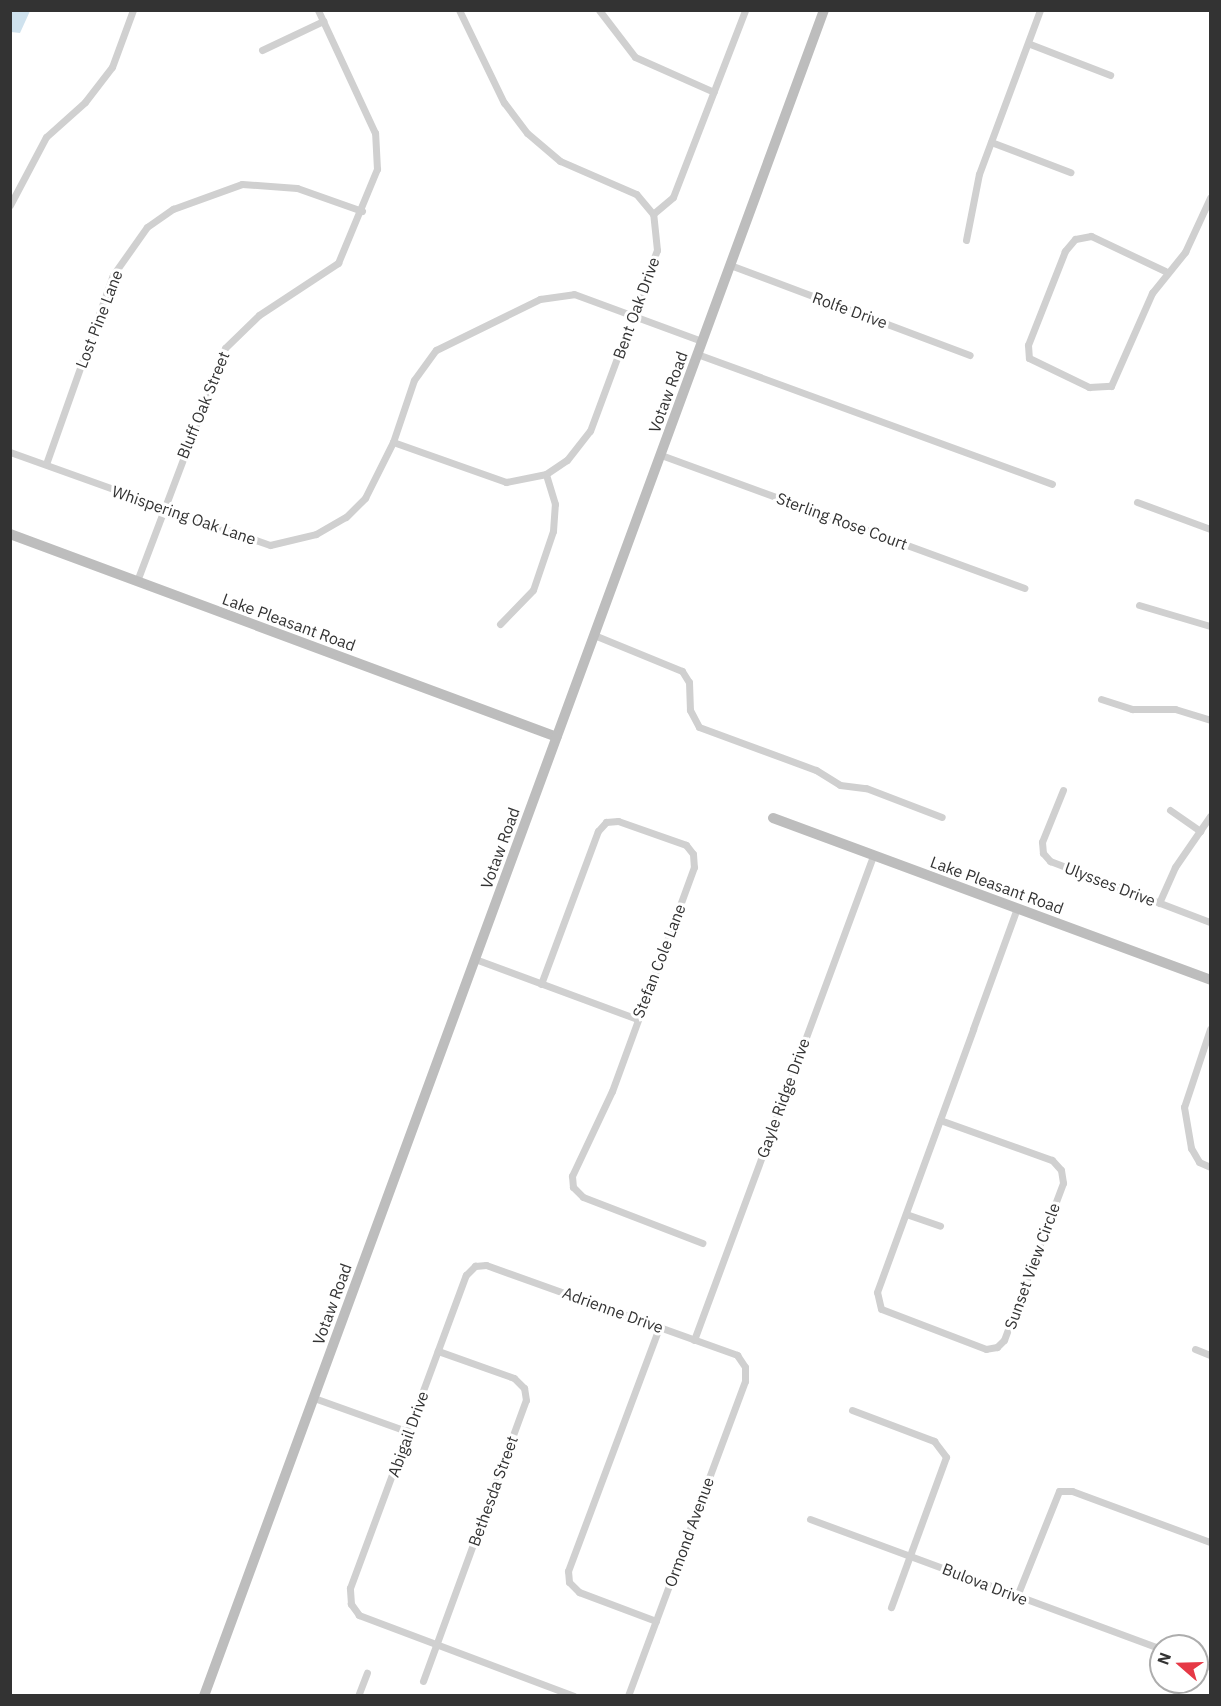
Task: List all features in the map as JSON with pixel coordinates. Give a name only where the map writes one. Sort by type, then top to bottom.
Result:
[{"type":"street","points":[[10,204],[13,191],[46,137],[99,87],[111,68],[132,10]]},
{"type":"street","name":"Bluff Oak Street","points":[[137,581],[225,348],[259,315],[338,263],[362,211],[376,169],[375,133],[318,10]]},
{"type":"street","points":[[459,10],[504,103],[527,133],[560,160],[630,190],[653,214],[673,197],[745,10]]},
{"type":"street","points":[[599,10],[634,57],[714,92]]},
{"type":"street","name":"Votaw Road","points":[[204,1695],[824,10]]},
{"type":"street","points":[[966,240],[972,198],[1030,44],[1040,10]]},
{"type":"street","points":[[262,50],[323,21]]},
{"type":"street","points":[[1030,44],[1110,75]]},
{"type":"street","points":[[992,142],[1070,172]]},
{"type":"street","name":"Lost Pine Lane","points":[[46,464],[113,275],[147,227],[173,209],[242,183],[297,188],[362,211]]},
{"type":"street","points":[[1165,271],[1090,236],[1075,239],[1065,251],[1028,345],[1029,358],[1044,369],[1089,387],[1111,386],[1165,271],[1185,252],[1210,198]]},
{"type":"street","name":"Bent Oak Drive","points":[[393,442],[490,479],[526,481],[546,474],[580,447],[590,431],[657,250],[653,214]]},
{"type":"street","name":"Rolfe Drive","points":[[730,265],[970,355]]},
{"type":"street","name":"Whispering Oak Lane","points":[[10,452],[163,509],[270,544],[316,534],[346,517],[365,498],[393,442],[414,380],[436,350],[556,294],[574,294],[702,341]]},
{"type":"street","points":[[698,354],[1052,484]]},
{"type":"street","name":"Sterling Rose Court","points":[[661,455],[1024,588]]},
{"type":"street","points":[[500,624],[533,590],[553,531],[555,504],[546,474]]},
{"type":"street","points":[[1137,502],[1210,529]]},
{"type":"street","name":"Lake Pleasant Road","points":[[10,534],[557,737]]},
{"type":"street","points":[[1139,605],[1210,626]]},
{"type":"street","points":[[594,635],[682,670],[690,688],[690,710],[699,727],[816,770],[840,785],[866,788],[942,817]]},
{"type":"street","points":[[1101,699],[1132,709],[1175,709],[1210,720]]},
{"type":"street","name":"Ulysses Drive","points":[[1063,790],[1042,842],[1043,853],[1050,861],[1210,922]]},
{"type":"street","points":[[1170,810],[1200,831]]},
{"type":"street","points":[[1160,903],[1175,867],[1210,816]]},
{"type":"street","name":"Lake Pleasant Road","points":[[773,818],[1210,980]]},
{"type":"street","name":"Stefan Cole Lane","points":[[541,984],[598,831],[606,822],[618,821],[686,845],[693,854],[694,867],[612,1091],[572,1176],[573,1187],[583,1197],[702,1243]]},
{"type":"street","name":"Gayle Ridge Drive","points":[[694,1340],[873,856]]},
{"type":"street","name":"Sunset View Circle","points":[[940,1120],[1052,1160],[1061,1170],[1063,1184],[1004,1340],[997,1347],[986,1349],[881,1309],[877,1292],[1017,908]]},
{"type":"street","points":[[475,959],[637,1019]]},
{"type":"street","points":[[1210,1029],[1184,1107],[1191,1148],[1199,1162],[1210,1167]]},
{"type":"street","points":[[906,1214],[940,1226]]},
{"type":"street","name":"Adrienne Drive","points":[[475,1266],[486,1265],[736,1355],[745,1367]]},
{"type":"street","name":"Abigail Drive","points":[[437,1645],[359,1615],[351,1604],[350,1588],[466,1275],[475,1266]]},
{"type":"street","points":[[656,1621],[579,1592],[569,1582],[568,1570],[659,1327]]},
{"type":"street","points":[[1196,1349],[1210,1355]]},
{"type":"street","name":"Bethesda Street","points":[[423,1681],[526,1400],[524,1388],[514,1378],[438,1351]]},
{"type":"street","name":"Ormond Avenue","points":[[628,1695],[745,1381],[745,1367]]},
{"type":"street","points":[[314,1398],[409,1432]]},
{"type":"street","points":[[852,1410],[945,1449],[945,1466],[891,1607]]},
{"type":"street","points":[[1017,1596],[1059,1491],[1072,1491],[1210,1542]]},
{"type":"street","name":"Bulova Drive","points":[[810,1519],[1149,1645]]},
{"type":"street","points":[[437,1645],[574,1695]]},
{"type":"street","points":[[358,1695],[367,1673]]},
{"type":"water","points":[[11,10],[30,11],[20,33],[11,32]]}]
